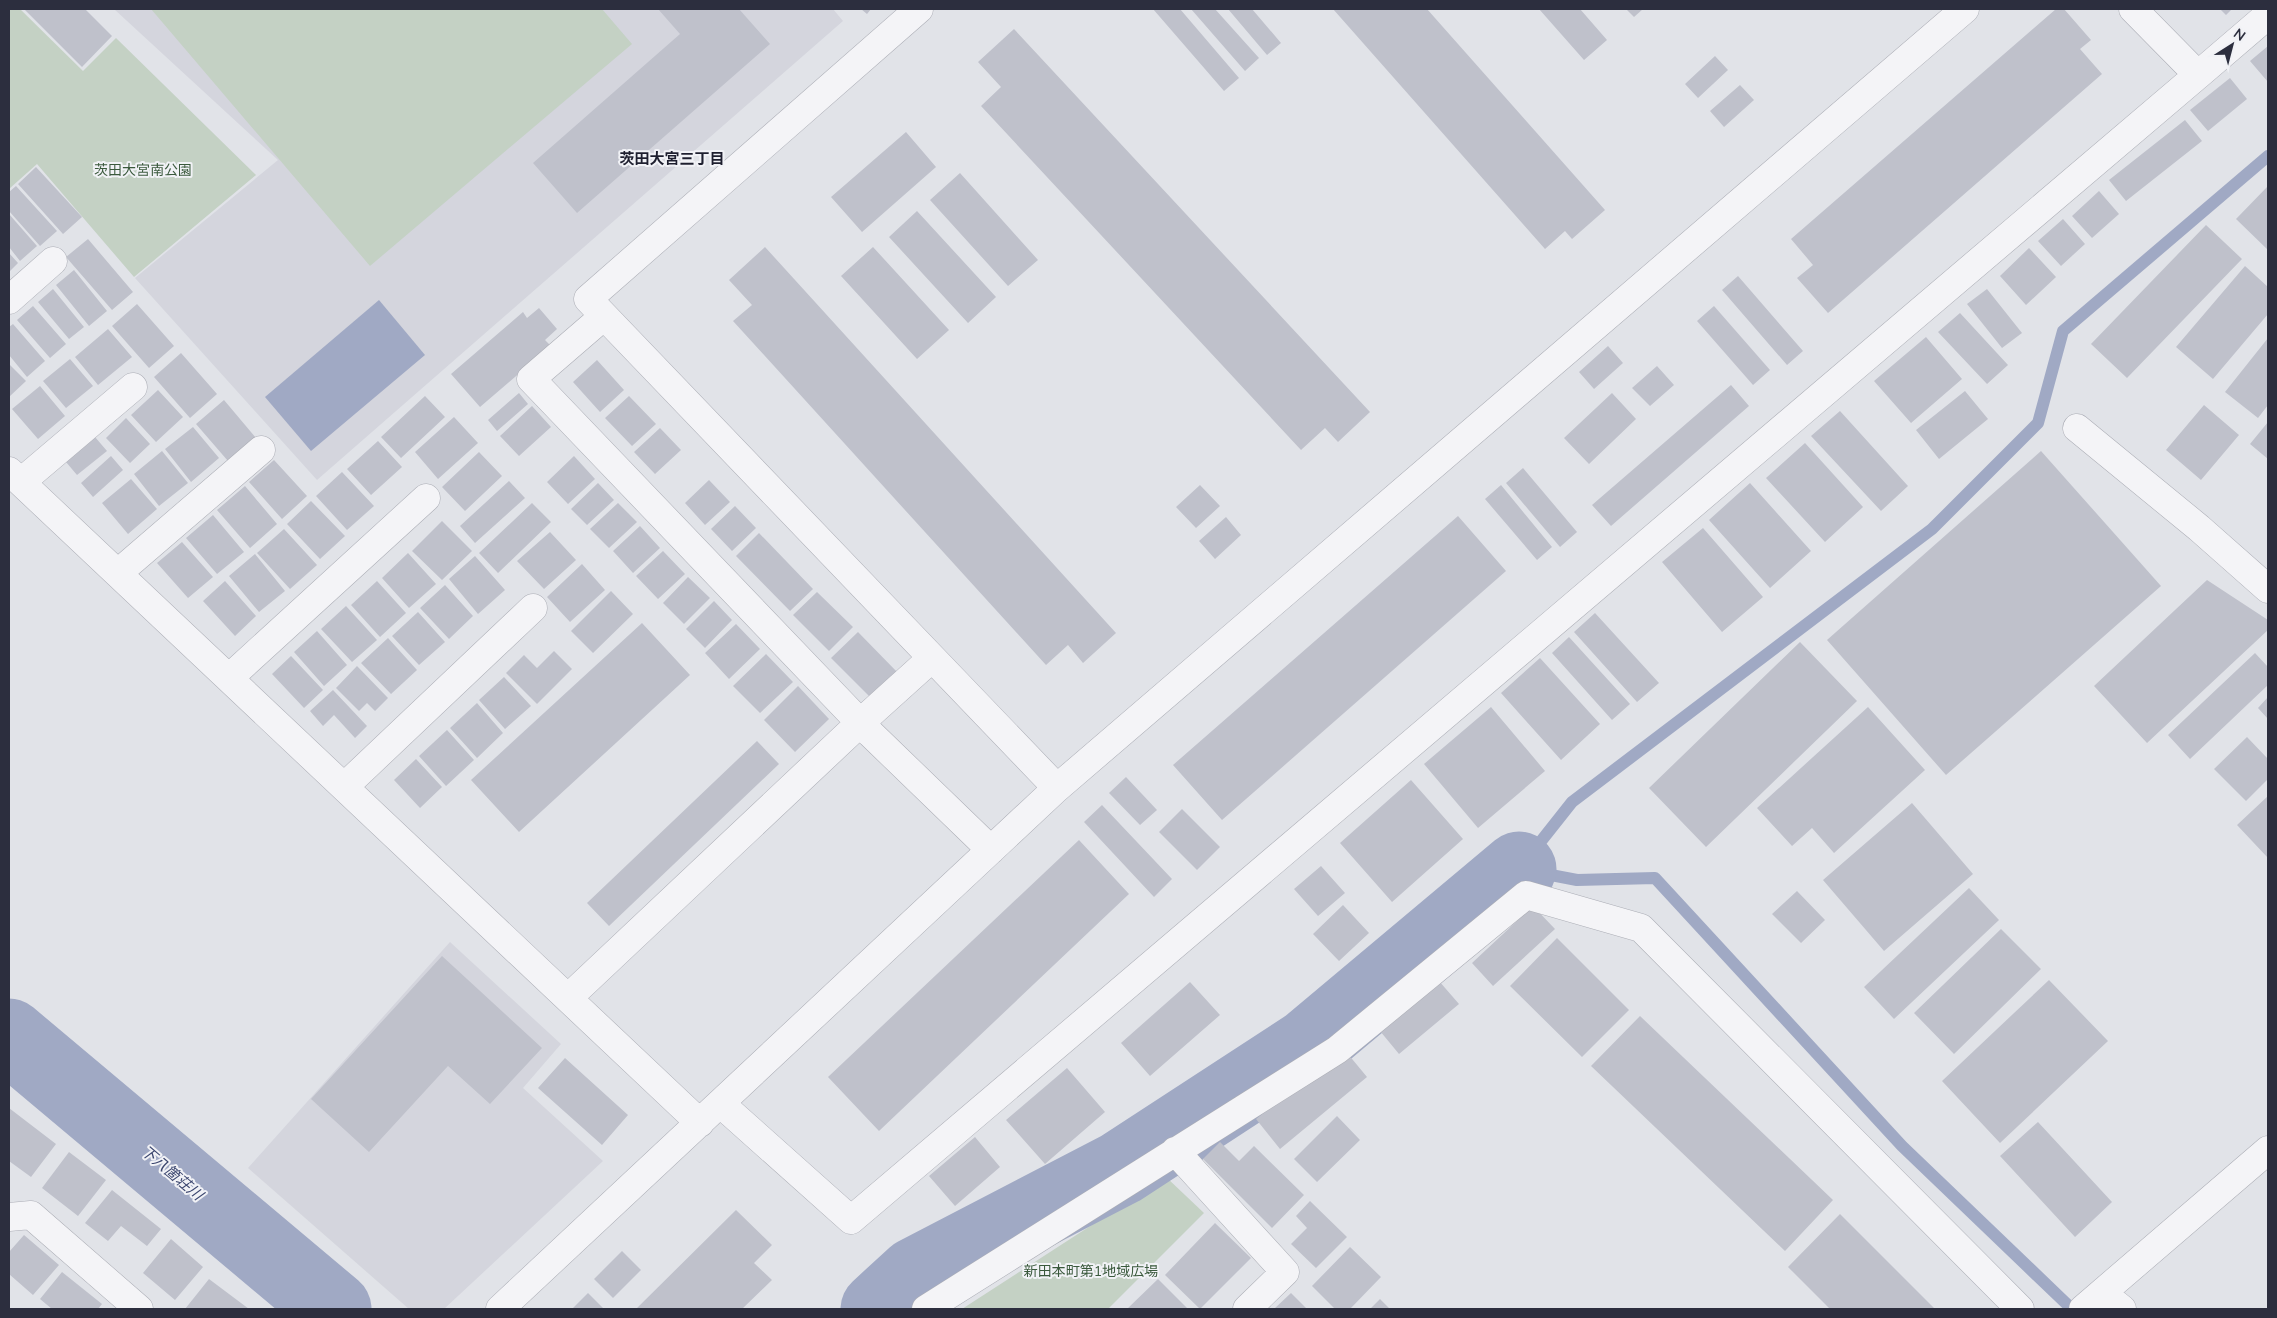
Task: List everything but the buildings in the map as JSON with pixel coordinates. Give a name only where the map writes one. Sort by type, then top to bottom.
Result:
[{"type":"street","points":[[919,9],[588,299],[1057,788]]},
{"type":"street","points":[[500,1309],[1057,788],[1965,9]]},
{"type":"street","points":[[2132,9],[2198,75]]},
{"type":"street","points":[[721,1104],[851,1220],[2268,15]]},
{"type":"street","points":[[9,300],[53,261]]},
{"type":"street","points":[[604,316],[531,379],[860,723],[991,850]]},
{"type":"street","points":[[133,387],[15,476],[700,1123]]},
{"type":"street","points":[[2077,428],[2199,528],[2268,589]]},
{"type":"street","points":[[118,573],[262,450]]},
{"type":"street","points":[[229,678],[426,498]]},
{"type":"street","points":[[344,787],[533,608]]},
{"type":"street","points":[[568,998],[860,723],[932,658]]},
{"type":"street","points":[[926,1309],[1337,1050],[1526,895],[1641,928],[2020,1309]]},
{"type":"street","points":[[2102,1302],[2268,1150]]},
{"type":"street","points":[[1175,1151],[1285,1272],[1246,1309]]},
{"type":"street","points":[[9,1217],[31,1215],[139,1309]]},
{"type":"shaded area","points":[[114,9],[833,9],[843,21],[317,480],[135,278],[278,160]]},
{"type":"shaded area","points":[[450,942],[561,1044],[523,1088],[603,1161],[444,1309],[409,1309],[248,1168]]},
{"type":"green space","name":"茨田大宮南公園","points":[[9,9],[20,9],[83,71],[116,38],[256,175],[134,277],[37,164],[9,189]]},
{"type":"green space","points":[[151,9],[602,9],[632,44],[370,266]]},
{"type":"green space","name":"新田本町第1地域広場","points":[[1166,1177],[1204,1213],[1108,1309],[962,1309]]},
{"type":"water","points":[[379,300],[425,355],[311,451],[265,397]]},
{"type":"waterway","points":[[2072,1309],[1902,1146],[1655,878],[1577,880],[1519,869],[1572,802],[1932,529],[2038,423],[2063,331],[2268,156]]},
{"type":"waterway","points":[[878,1309],[915,1275],[1121,1168],[1308,1046],[1519,869]]},
{"type":"waterway","name":"下八箇荘川","points":[[9,1036],[334,1309]]},
{"type":"district","name":"茨田大宮三丁目","points":[[672,159]]}]
